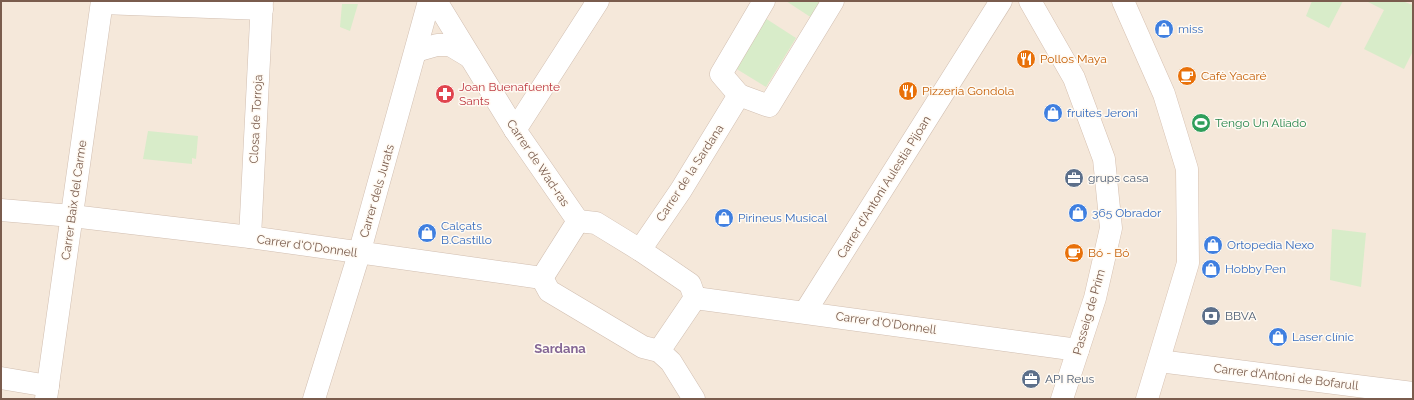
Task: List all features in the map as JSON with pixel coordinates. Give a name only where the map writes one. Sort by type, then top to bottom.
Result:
[{"type":"street","name":"Carrer dels Jurats","points":[[314,399],[359,254],[430,1]]},
{"type":"street","name":"Carrer de Wad-ras","points":[[436,1],[515,130],[578,221]]},
{"type":"street","points":[[515,130],[598,1]]},
{"type":"street","points":[[764,1],[721,74],[739,95],[769,106],[833,1]]},
{"type":"street","name":"Carrer d'Antoni Aulestia Pijoan","points":[[805,312],[1001,1]]},
{"type":"street","name":"Passeig de Prim","points":[[1030,1],[1074,78],[1104,159],[1111,228],[1095,298],[1062,399]]},
{"type":"street","points":[[1123,1],[1164,94],[1187,169],[1188,263],[1147,399]]},
{"type":"street","points":[[102,2],[262,5]]},
{"type":"street","name":"Carrer Baix del Carme","points":[[47,392],[102,2]]},
{"type":"street","name":"Closa de Torroja","points":[[250,237],[262,5]]},
{"type":"street","points":[[416,52],[437,45],[450,45],[470,57]]},
{"type":"street","name":"Carrer de la Sardana","points":[[640,250],[681,190],[739,95]]},
{"type":"street","name":"Carrer d'O'Donnell","points":[[1,210],[72,216],[250,237],[359,254],[542,278]]},
{"type":"street","points":[[659,351],[695,298],[690,284],[640,250],[596,223],[578,221],[542,278],[549,291],[643,347],[659,351],[671,362],[694,399]]},
{"type":"street","name":"Carrer d'O'Donnell","points":[[695,298],[1078,350]]},
{"type":"street","name":"Carrer d'Antoni de Bofarull","points":[[1159,361],[1413,393]]},
{"type":"street","points":[[1,378],[47,392]]},
{"type":"shaded area","points":[[1,1],[1413,1],[1413,399],[1,399]]},
{"type":"green space","points":[[786,1],[827,1],[815,20]]},
{"type":"green space","points":[[1312,1],[1343,1],[1329,28],[1306,16]]},
{"type":"green space","points":[[1366,1],[1402,1],[1413,5],[1413,51],[1404,69],[1364,49],[1384,10]]},
{"type":"green space","points":[[342,4],[358,4],[350,31],[340,27]]},
{"type":"green space","points":[[765,18],[796,38],[766,87],[735,68]]},
{"type":"green space","points":[[148,131],[198,136],[196,159],[192,158],[192,164],[143,159]]},
{"type":"green space","points":[[1332,229],[1366,233],[1361,287],[1330,280]]},
{"type":"place","name":"miss","points":[[1164,29]]},
{"type":"place","name":"Pollos Maya","points":[[1026,59]]},
{"type":"place","name":"Cafè Yacaré","points":[[1187,76]]},
{"type":"place","name":"Pizzeria Gondola","points":[[908,91]]},
{"type":"place","name":"Joan Buenafuente Sants","points":[[445,94]]},
{"type":"place","name":"fruites Jeroni","points":[[1053,113]]},
{"type":"place","name":"Tengo Un Aliado","points":[[1201,123]]},
{"type":"place","name":"grups casa","points":[[1074,178]]},
{"type":"place","name":"365 Obrador","points":[[1078,213]]},
{"type":"place","name":"Pirineus Musical","points":[[724,218]]},
{"type":"place","name":"Calçats B.Castillo","points":[[427,233]]},
{"type":"place","name":"Ortopedia Nexo","points":[[1213,245]]},
{"type":"place","name":"Bó - Bó","points":[[1074,253]]},
{"type":"place","name":"Hobby Pen","points":[[1211,269]]},
{"type":"place","name":"BBVA","points":[[1211,316]]},
{"type":"place","name":"Laser clínic","points":[[1278,337]]},
{"type":"place","name":"API Reus","points":[[1031,379]]},
{"type":"district","name":"Sardana","points":[[560,348]]}]
